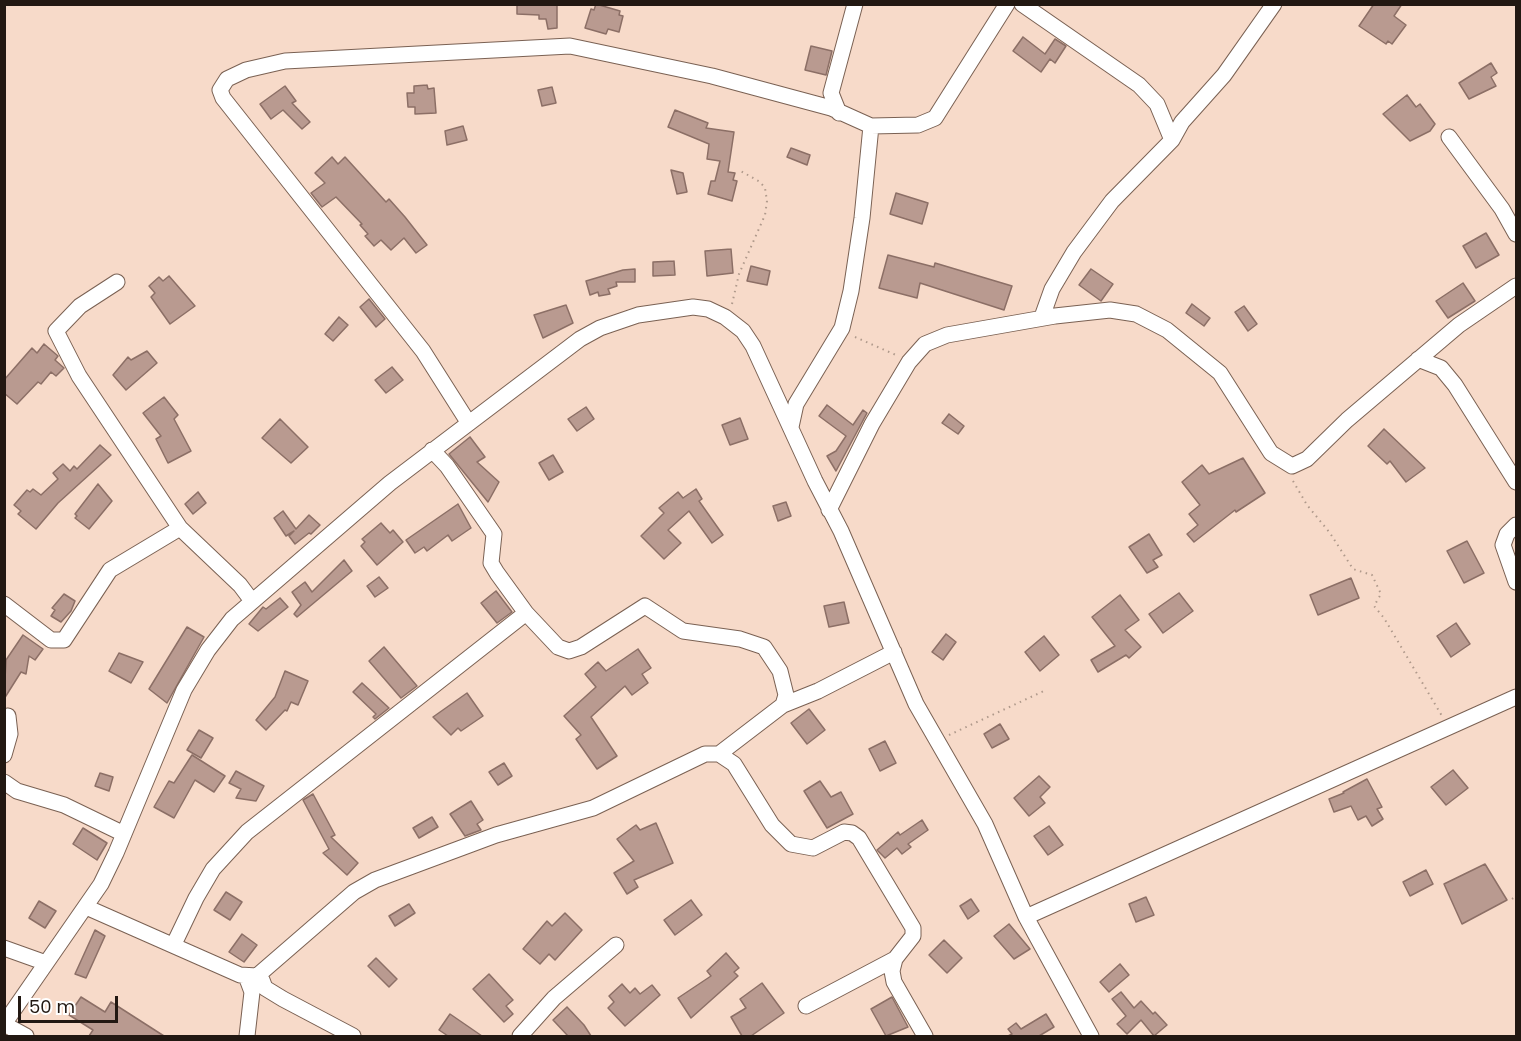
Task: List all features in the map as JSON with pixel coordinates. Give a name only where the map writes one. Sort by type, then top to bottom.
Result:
[{"type":"street","points":[[839,112],[831,93],[855,4]]},
{"type":"street","points":[[468,422],[423,351],[230,109],[220,90],[227,79],[246,70],[285,61],[570,46],[712,76],[839,112],[871,126],[918,125],[934,118],[1007,4]]},
{"type":"street","points":[[1022,4],[1139,85],[1157,104],[1172,140]]},
{"type":"street","points":[[1042,317],[1052,289],[1074,252],[1112,201],[1172,140],[1182,122],[1224,75],[1268,6]]},
{"type":"street","points":[[791,427],[796,404],[839,334],[851,291],[862,218],[871,126]]},
{"type":"street","points":[[1449,137],[1502,209],[1516,234]]},
{"type":"street","points":[[117,282],[80,306],[56,331],[79,376],[180,528],[240,585],[252,601]]},
{"type":"street","points":[[829,510],[872,424],[909,362],[919,349],[935,339],[1002,323],[1042,317],[1110,310],[1136,314],[1167,330],[1220,373],[1272,453],[1292,466],[1307,459],[1347,420],[1459,325],[1516,286]]},
{"type":"street","points":[[26,1036],[4,1024],[101,884],[184,690],[222,629],[252,601],[432,450],[580,339],[600,328],[638,315],[693,307],[708,309],[725,317],[743,331],[753,346],[894,652],[916,705],[985,824],[1026,917],[1091,1036]]},
{"type":"street","points":[[1418,359],[1441,368],[1455,385],[1516,482]]},
{"type":"street","points":[[432,450],[447,466],[494,534],[491,564],[526,613],[553,643],[564,650],[581,647],[645,606],[683,631],[740,639],[764,647],[780,671],[786,695],[783,705]]},
{"type":"street","points":[[1516,525],[1507,534],[1503,545],[1516,582]]},
{"type":"street","points":[[4,604],[51,640],[64,640],[110,570],[180,528]]},
{"type":"street","points":[[174,944],[213,869],[247,832],[526,613]]},
{"type":"street","points":[[719,754],[783,705],[818,691],[894,652]]},
{"type":"street","points":[[1026,917],[1516,698]]},
{"type":"street","points":[[4,755],[10,734],[8,716]]},
{"type":"street","points":[[247,1036],[255,983],[354,892],[375,880],[496,835],[593,808],[705,754],[719,754],[734,764],[772,825],[792,844],[813,848],[844,832],[852,833],[858,838],[907,913],[913,928],[908,944],[895,959],[806,1006]]},
{"type":"street","points":[[4,782],[17,791],[64,805],[124,834]]},
{"type":"street","points":[[86,907],[174,944],[255,983],[353,1036]]},
{"type":"street","points":[[519,1036],[554,998],[616,945]]},
{"type":"street","points":[[4,948],[46,963]]},
{"type":"street","points":[[895,959],[892,971],[894,982],[925,1036]]},
{"type":"path","points":[[725,317],[735,297],[739,274],[765,215],[767,201],[765,188],[760,182],[739,170]]},
{"type":"path","points":[[839,334],[860,338],[909,362]]},
{"type":"path","points":[[1292,466],[1294,484],[1353,569],[1372,575],[1381,594],[1374,606],[1384,618],[1415,674],[1450,728]]},
{"type":"path","points":[[938,740],[1046,690]]},
{"type":"path","points":[[1512,899],[1516,896]]},
{"type":"building","points":[[517,4],[557,4],[557,28],[548,29],[546,19],[539,19],[539,15],[517,14]]},
{"type":"building","points":[[596,4],[620,11],[619,15],[623,16],[619,32],[608,29],[606,34],[585,28],[591,9],[594,10]]},
{"type":"building","points":[[1374,4],[1402,4],[1394,16],[1406,25],[1392,44],[1388,41],[1386,44],[1359,26]]},
{"type":"building","points":[[1023,37],[1045,54],[1055,39],[1066,46],[1055,63],[1050,59],[1041,72],[1013,51]]},
{"type":"building","points":[[811,46],[832,51],[826,75],[805,70]]},
{"type":"building","points":[[1491,63],[1497,73],[1491,77],[1496,86],[1469,99],[1459,83]]},
{"type":"building","points":[[427,85],[428,89],[434,88],[436,113],[415,114],[415,107],[408,107],[407,93],[414,93],[414,86]]},
{"type":"building","points":[[285,86],[296,101],[292,103],[310,122],[302,129],[283,110],[271,119],[260,104]]},
{"type":"building","points":[[552,87],[556,103],[542,106],[538,90]]},
{"type":"building","points":[[1407,95],[1416,107],[1420,104],[1435,124],[1430,131],[1410,141],[1383,114]]},
{"type":"building","points":[[675,110],[708,123],[706,128],[734,132],[728,172],[735,173],[733,180],[737,181],[732,201],[708,194],[711,181],[715,181],[720,161],[707,159],[709,144],[668,127]]},
{"type":"building","points":[[463,126],[467,140],[447,145],[445,131]]},
{"type":"building","points":[[791,148],[810,155],[807,165],[787,157]]},
{"type":"building","points":[[332,157],[338,164],[345,157],[386,202],[389,199],[427,245],[416,253],[404,238],[391,250],[381,240],[374,246],[365,236],[368,234],[360,225],[362,224],[336,197],[322,207],[311,193],[325,183],[315,173]]},
{"type":"building","points":[[671,170],[683,173],[687,192],[677,194]]},
{"type":"building","points":[[896,193],[928,203],[922,224],[890,214]]},
{"type":"building","points":[[1486,233],[1499,255],[1476,268],[1463,246]]},
{"type":"building","points":[[731,249],[733,273],[707,276],[705,251]]},
{"type":"building","points":[[888,255],[934,267],[935,263],[1012,286],[1004,310],[920,283],[917,298],[879,288]]},
{"type":"building","points":[[674,261],[675,275],[653,276],[653,262]]},
{"type":"building","points":[[751,266],[770,271],[767,285],[747,281]]},
{"type":"building","points":[[635,269],[635,282],[616,282],[617,286],[608,289],[610,294],[599,296],[598,292],[590,295],[586,281],[623,270]]},
{"type":"building","points":[[1091,269],[1113,284],[1101,301],[1079,285]]},
{"type":"building","points":[[169,276],[195,306],[170,324],[151,297],[155,293],[149,286],[159,277],[163,281]]},
{"type":"building","points":[[1463,283],[1475,301],[1448,318],[1436,301]]},
{"type":"building","points":[[369,299],[385,319],[376,327],[360,307]]},
{"type":"building","points":[[1192,304],[1210,318],[1204,326],[1186,313]]},
{"type":"building","points":[[566,305],[573,323],[543,338],[534,315]]},
{"type":"building","points":[[1244,306],[1257,324],[1248,331],[1235,312]]},
{"type":"building","points":[[339,317],[348,325],[333,341],[325,334]]},
{"type":"building","points":[[44,344],[58,356],[55,360],[64,368],[56,376],[51,372],[41,384],[38,382],[17,404],[4,393],[4,380],[32,348],[37,353]]},
{"type":"building","points":[[147,351],[157,363],[126,390],[113,375],[128,357],[131,360]]},
{"type":"building","points":[[392,367],[403,380],[386,393],[375,380]]},
{"type":"building","points":[[164,397],[178,415],[174,419],[191,451],[168,463],[156,439],[161,436],[143,413]]},
{"type":"building","points":[[827,405],[853,425],[863,410],[867,413],[836,471],[827,456],[836,451],[846,436],[819,416]]},
{"type":"building","points":[[586,407],[594,419],[577,431],[568,419]]},
{"type":"building","points":[[949,414],[964,426],[958,434],[942,423]]},
{"type":"building","points":[[740,418],[748,439],[730,445],[722,425]]},
{"type":"building","points":[[280,419],[308,447],[291,463],[262,438]]},
{"type":"building","points":[[1384,429],[1425,468],[1406,482],[1390,461],[1387,464],[1368,446]]},
{"type":"building","points":[[470,437],[485,457],[477,462],[499,482],[488,502],[449,454]]},
{"type":"building","points":[[100,445],[111,455],[58,503],[36,529],[18,514],[21,511],[14,505],[27,490],[30,492],[33,489],[41,495],[58,479],[53,473],[63,464],[70,471],[74,466],[77,469]]},
{"type":"building","points":[[553,455],[563,472],[549,480],[539,463]]},
{"type":"building","points":[[1243,458],[1265,493],[1236,512],[1235,510],[1194,542],[1187,534],[1198,525],[1189,514],[1200,505],[1182,482],[1202,465],[1209,474]]},
{"type":"building","points":[[98,484],[112,501],[89,529],[75,518],[77,516],[75,514]]},
{"type":"building","points":[[696,489],[702,499],[699,501],[723,535],[712,543],[689,511],[668,530],[681,543],[664,559],[641,536],[664,513],[659,508],[678,492],[683,498]]},
{"type":"building","points":[[198,492],[206,503],[193,514],[185,504]]},
{"type":"building","points":[[786,502],[791,516],[778,521],[773,506]]},
{"type":"building","points":[[458,504],[471,528],[452,541],[448,535],[427,551],[424,547],[415,553],[406,540]]},
{"type":"building","points":[[283,511],[296,529],[309,515],[320,525],[295,544],[289,536],[294,531],[286,536],[274,518]]},
{"type":"building","points":[[381,523],[390,533],[393,530],[403,542],[377,565],[361,546],[365,542],[362,539]]},
{"type":"building","points":[[1149,534],[1162,555],[1153,560],[1158,567],[1147,573],[1129,547]]},
{"type":"building","points":[[1467,541],[1484,573],[1464,583],[1447,551]]},
{"type":"building","points":[[344,560],[352,571],[297,617],[294,614],[301,605],[292,592],[305,582],[312,592]]},
{"type":"building","points":[[379,577],[388,588],[375,597],[367,586]]},
{"type":"building","points":[[1351,578],[1359,598],[1318,615],[1310,595]]},
{"type":"building","points":[[496,591],[512,612],[497,623],[481,603]]},
{"type":"building","points":[[1179,593],[1193,611],[1163,633],[1149,614]]},
{"type":"building","points":[[64,594],[75,601],[71,611],[61,622],[51,616],[55,610],[52,608]]},
{"type":"building","points":[[1120,595],[1139,620],[1125,630],[1141,647],[1129,658],[1126,655],[1098,672],[1091,660],[1115,646],[1092,617]]},
{"type":"building","points":[[280,598],[288,607],[258,631],[249,624],[263,607],[266,609]]},
{"type":"building","points":[[844,602],[849,623],[829,627],[824,606]]},
{"type":"building","points":[[1456,623],[1470,644],[1451,657],[1437,636]]},
{"type":"building","points":[[187,627],[204,637],[167,703],[149,689]]},
{"type":"building","points":[[946,634],[956,642],[943,660],[932,652]]},
{"type":"building","points":[[23,635],[43,649],[35,660],[29,656],[26,674],[21,672],[4,699],[6,660]]},
{"type":"building","points":[[1044,636],[1059,655],[1040,671],[1025,652]]},
{"type":"building","points":[[384,647],[417,686],[401,698],[369,661]]},
{"type":"building","points":[[638,649],[651,668],[642,674],[648,683],[632,695],[625,686],[591,717],[617,756],[597,769],[576,739],[581,735],[564,716],[596,687],[585,674],[598,662],[606,671]]},
{"type":"building","points":[[119,653],[143,662],[131,683],[109,671]]},
{"type":"building","points":[[285,671],[308,681],[298,705],[291,702],[287,711],[285,710],[266,730],[256,720],[275,697]]},
{"type":"building","points":[[362,683],[389,708],[375,719],[373,717],[376,714],[353,692]]},
{"type":"building","points":[[467,693],[483,716],[461,731],[458,728],[451,735],[433,717]]},
{"type":"building","points":[[809,709],[825,730],[807,744],[791,723]]},
{"type":"building","points":[[1000,724],[1009,739],[992,748],[984,734]]},
{"type":"building","points":[[199,730],[213,738],[201,758],[187,750]]},
{"type":"building","points":[[885,741],[896,763],[880,771],[869,749]]},
{"type":"building","points":[[192,755],[225,776],[214,792],[195,780],[174,818],[154,807],[169,781],[174,783]]},
{"type":"building","points":[[504,763],[512,776],[498,785],[489,772]]},
{"type":"building","points":[[1453,770],[1468,788],[1446,805],[1431,787]]},
{"type":"building","points":[[236,771],[264,786],[256,801],[236,798],[241,789],[229,783]]},
{"type":"building","points":[[100,773],[113,777],[109,791],[95,786]]},
{"type":"building","points":[[1039,776],[1050,787],[1040,797],[1045,803],[1029,816],[1014,798]]},
{"type":"building","points":[[1367,779],[1382,807],[1377,809],[1383,819],[1372,826],[1366,816],[1358,820],[1351,806],[1334,812],[1329,799]]},
{"type":"building","points":[[820,781],[831,797],[841,792],[853,814],[827,828],[804,791]]},
{"type":"building","points":[[313,794],[335,835],[331,837],[358,863],[347,875],[323,853],[329,849],[303,800]]},
{"type":"building","points":[[471,801],[483,820],[477,824],[481,830],[465,836],[450,814]]},
{"type":"building","points":[[432,817],[438,827],[419,838],[413,828]]},
{"type":"building","points":[[922,820],[928,830],[908,844],[911,847],[902,854],[897,848],[885,858],[877,850],[898,832],[900,835]]},
{"type":"building","points":[[656,823],[673,863],[634,880],[638,887],[627,894],[614,873],[634,861],[617,839],[636,825],[640,830]]},
{"type":"building","points":[[1049,826],[1063,845],[1048,855],[1034,836]]},
{"type":"building","points":[[83,828],[107,843],[97,860],[73,844]]},
{"type":"building","points":[[1485,864],[1507,900],[1462,924],[1444,884]]},
{"type":"building","points":[[1426,870],[1433,884],[1410,896],[1403,882]]},
{"type":"building","points":[[226,892],[242,902],[230,920],[214,910]]},
{"type":"building","points":[[1146,897],[1154,915],[1136,922],[1129,904]]},
{"type":"building","points":[[971,899],[979,911],[968,919],[960,906]]},
{"type":"building","points":[[691,900],[702,915],[675,935],[664,920]]},
{"type":"building","points":[[39,901],[56,911],[45,928],[29,918]]},
{"type":"building","points":[[409,904],[415,913],[395,926],[389,916]]},
{"type":"building","points":[[565,913],[582,930],[555,960],[549,954],[540,964],[523,949],[547,921],[552,926]]},
{"type":"building","points":[[1009,924],[1030,949],[1014,959],[994,936]]},
{"type":"building","points":[[95,930],[105,936],[86,978],[75,974]]},
{"type":"building","points":[[242,934],[257,945],[244,962],[229,952]]},
{"type":"building","points":[[944,940],[962,958],[947,973],[929,955]]},
{"type":"building","points":[[726,953],[739,968],[734,972],[738,976],[691,1018],[678,998],[711,976],[707,971]]},
{"type":"building","points":[[376,958],[397,979],[389,987],[368,966]]},
{"type":"building","points":[[1120,964],[1129,975],[1109,992],[1100,982]]},
{"type":"building","points":[[489,974],[513,1000],[506,1006],[513,1014],[504,1022],[473,989]]},
{"type":"building","points":[[762,983],[784,1013],[751,1036],[742,1036],[731,1017],[746,1008],[740,999]]},
{"type":"building","points":[[622,984],[630,993],[635,988],[640,994],[652,985],[660,995],[625,1026],[608,1008],[614,1002],[609,996]]},
{"type":"building","points":[[1121,992],[1134,1008],[1141,1001],[1167,1025],[1154,1036],[1141,1020],[1127,1034],[1117,1024],[1126,1016],[1112,999]]},
{"type":"building","points":[[81,997],[105,1012],[111,1002],[164,1036],[89,1036],[93,1030],[69,1015]]},
{"type":"building","points":[[892,997],[908,1027],[886,1036],[871,1009]]},
{"type":"building","points":[[567,1007],[591,1036],[568,1036],[553,1020]]},
{"type":"building","points":[[450,1014],[482,1036],[448,1036],[439,1030]]},
{"type":"building","points":[[1046,1014],[1054,1027],[1039,1036],[1008,1036],[1012,1034],[1008,1029],[1016,1023],[1021,1029]]}]
